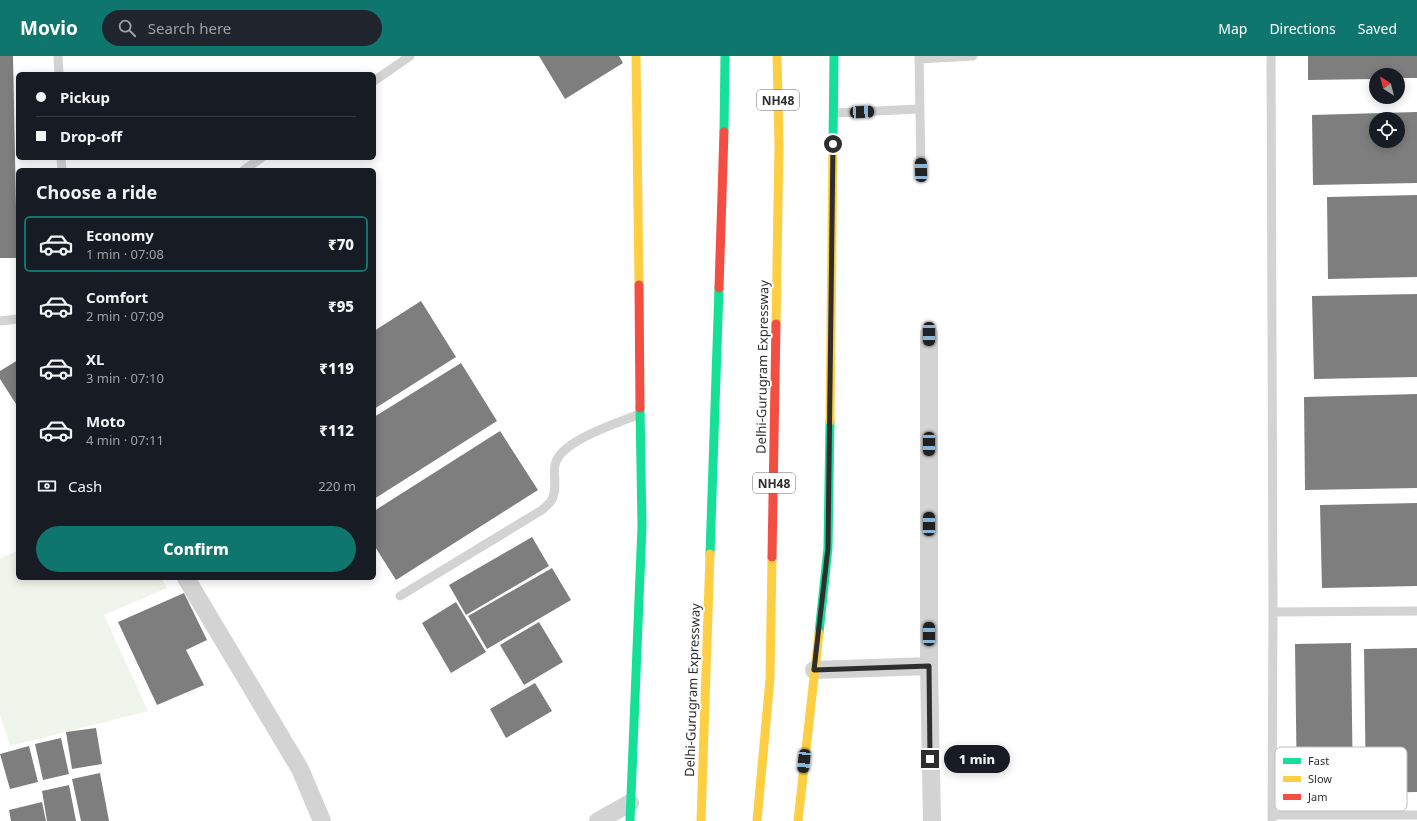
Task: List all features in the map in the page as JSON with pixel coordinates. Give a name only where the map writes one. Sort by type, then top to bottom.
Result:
[{"type":"main road","points":[[630,821],[642,526],[636,56]]},
{"type":"main road","name":"Delhi-Gurugram Expressway","points":[[701,821],[724,144],[725,56]]},
{"type":"main road","name":"Delhi-Gurugram Expressway","points":[[757,821],[770,679],[779,145],[777,56]]},
{"type":"main road","points":[[798,821],[828,548],[834,56]]},
{"type":"street","points":[[929,334],[929,666],[932,821]]},
{"type":"street","points":[[187,580],[300,769],[322,821]]},
{"type":"street","points":[[814,670],[929,666]]},
{"type":"street","points":[[598,821],[630,803]]},
{"type":"lane","points":[[58,56],[58,72]]},
{"type":"lane","points":[[376,80],[410,56]]},
{"type":"lane","points":[[921,170],[919,57],[973,56]]},
{"type":"lane","points":[[1271,56],[1273,612],[1272,818],[1417,815]]},
{"type":"lane","points":[[834,113],[919,109]]},
{"type":"lane","points":[[247,168],[258,160]]},
{"type":"lane","points":[[0,321],[16,319]]},
{"type":"lane","points":[[400,596],[542,510],[551,501],[554,494],[555,465],[558,456],[565,449],[578,440],[641,414]]},
{"type":"lane","points":[[1273,612],[1417,611]]},
{"type":"shaded area","points":[[16,552],[16,580],[162,580],[167,588],[104,615],[148,711],[10,746],[0,715],[0,558]]},
{"type":"building","points":[[0,56],[13,56],[16,258],[0,258]]},
{"type":"building","points":[[539,56],[619,56],[623,63],[565,99]]},
{"type":"building","points":[[1308,56],[1417,56],[1417,78],[1405,78],[1405,68],[1369,68],[1369,79],[1308,80]]},
{"type":"building","points":[[1405,112],[1417,112],[1417,183],[1313,185],[1312,115],[1369,113],[1369,148],[1405,148]]},
{"type":"building","points":[[1417,195],[1417,277],[1328,279],[1327,197]]},
{"type":"building","points":[[1417,294],[1417,377],[1314,379],[1312,296]]},
{"type":"building","points":[[421,301],[456,357],[376,408],[376,330]]},
{"type":"building","points":[[16,361],[16,404],[0,379],[0,371]]},
{"type":"building","points":[[461,363],[497,421],[376,498],[376,416]]},
{"type":"building","points":[[1417,394],[1417,488],[1305,490],[1304,397]]},
{"type":"building","points":[[500,431],[538,490],[396,580],[376,548],[376,510]]},
{"type":"building","points":[[1417,503],[1417,586],[1322,588],[1320,505]]},
{"type":"building","points":[[532,537],[549,566],[466,615],[449,585]]},
{"type":"building","points":[[552,568],[571,600],[487,649],[468,616]]},
{"type":"building","points":[[184,593],[207,640],[186,650],[204,685],[157,705],[118,622]]},
{"type":"building","points":[[456,602],[486,652],[451,673],[422,623]]},
{"type":"building","points":[[539,622],[563,662],[524,685],[500,645]]},
{"type":"building","points":[[1351,643],[1352,747],[1296,747],[1295,644]]},
{"type":"building","points":[[1417,648],[1417,792],[1407,792],[1407,747],[1365,747],[1364,649]]},
{"type":"building","points":[[535,683],[552,711],[506,738],[490,709]]},
{"type":"building","points":[[96,728],[102,764],[72,769],[66,732]]},
{"type":"building","points":[[61,738],[69,774],[43,780],[35,744]]},
{"type":"building","points":[[29,746],[38,782],[10,789],[0,754]]},
{"type":"building","points":[[100,773],[109,821],[81,821],[72,779]]},
{"type":"building","points":[[69,785],[76,821],[47,821],[42,791]]},
{"type":"building","points":[[42,802],[46,821],[11,821],[9,810]]},
{"type":"traffic: fast","points":[[724,132],[725,56]]},
{"type":"traffic: fast","points":[[833,144],[834,56]]},
{"type":"traffic: fast","points":[[710,554],[719,288]]},
{"type":"traffic: fast","points":[[630,821],[642,526],[640,408]]},
{"type":"traffic: fast","points":[[819,633],[828,548],[830,421]]},
{"type":"traffic: slow","points":[[636,56],[639,285]]},
{"type":"traffic: slow","points":[[776,324],[779,145],[777,56]]},
{"type":"traffic: slow","points":[[830,421],[833,144]]},
{"type":"traffic: slow","points":[[701,821],[710,554]]},
{"type":"traffic: slow","points":[[757,821],[770,679],[772,557]]},
{"type":"traffic: slow","points":[[798,821],[819,633]]},
{"type":"traffic: jam","points":[[719,288],[724,132]]},
{"type":"traffic: jam","points":[[639,285],[640,408]]},
{"type":"traffic: jam","points":[[772,557],[776,324]]},
{"type":"route","points":[[833,144],[828,548],[814,670],[929,666],[930,759]]}]
